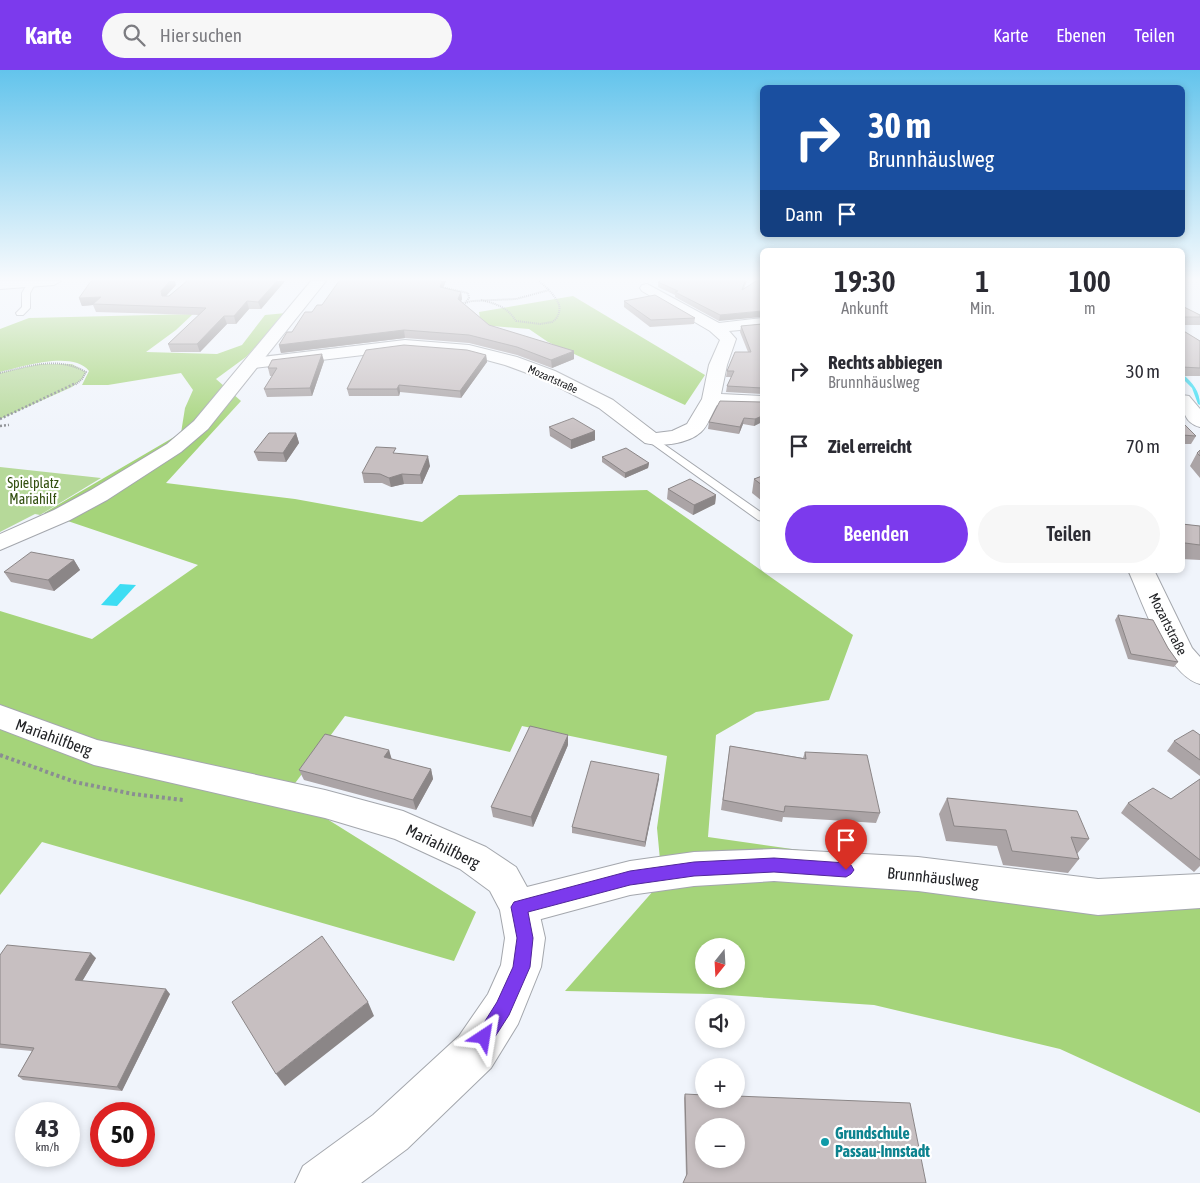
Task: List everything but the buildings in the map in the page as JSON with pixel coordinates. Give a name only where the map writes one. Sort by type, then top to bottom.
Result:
[{"type":"street","points":[[0,543],[70,511],[174,448],[201,425],[277,333]]},
{"type":"street","points":[[652,439],[676,437],[694,428],[710,399],[718,365],[728,339],[721,333]]},
{"type":"street","name":"Mozartstraße","points":[[253,363],[405,345],[469,350],[512,361],[548,375],[606,404],[652,439]]},
{"type":"street","points":[[710,399],[760,401]]},
{"type":"street","points":[[1185,404],[1200,421]]},
{"type":"street","name":"Mozartstraße","points":[[1142,573],[1180,654],[1200,674]]},
{"type":"street","points":[[1156,573],[1200,654]]},
{"type":"street","name":"Mariahilfberg","points":[[0,717],[94,752],[325,804],[403,826],[474,858],[503,879],[519,907],[525,938],[521,967],[503,1008],[475,1052],[390,1132],[320,1183]]},
{"type":"street","name":"Brunnhäuslweg","points":[[519,907],[630,878],[694,869],[774,865],[918,874],[1098,897],[1200,891]]},
{"type":"lane","points":[[652,439],[760,517]]},
{"type":"path","points":[[0,373],[40,364],[72,364],[86,372],[82,379],[72,386],[0,419]]},
{"type":"path","points":[[0,426],[8,425]]},
{"type":"green space","points":[[0,333],[172,333],[146,352],[217,354],[242,345],[251,333],[268,333],[246,357],[216,379],[241,401],[166,483],[295,499],[422,522],[459,495],[647,490],[760,570],[760,573],[765,573],[853,635],[829,700],[756,712],[716,735],[708,837],[1200,907],[1200,1113],[1060,1049],[874,1005],[712,994],[565,991],[662,881],[657,828],[667,756],[522,726],[510,752],[345,716],[287,794],[476,912],[454,961],[42,842],[0,895],[0,611],[92,639],[198,565],[44,513],[181,433],[185,408],[193,390],[181,373],[108,385],[82,385],[89,371],[81,365],[71,362],[46,362],[0,372]]},
{"type":"green space","points":[[535,333],[635,333],[705,375],[685,405],[548,342]]},
{"type":"green space","points":[[40,364],[72,364],[86,372],[82,379],[72,387],[0,419],[0,373]]},
{"type":"green space","name":"Spielplatz Mariahilf","points":[[0,467],[101,478],[40,515],[35,514],[0,532]]},
{"type":"water","points":[[120,584],[136,585],[117,606],[101,605]]},
{"type":"waterway","points":[[1185,378],[1194,388],[1200,404]]},
{"type":"place","name":"Grundschule Passau-Innstadt","points":[[825,1142]]},
{"type":"route","points":[[484,1037],[503,1008],[521,967],[525,938],[519,907],[630,878],[694,869],[774,865],[846,870]]}]
